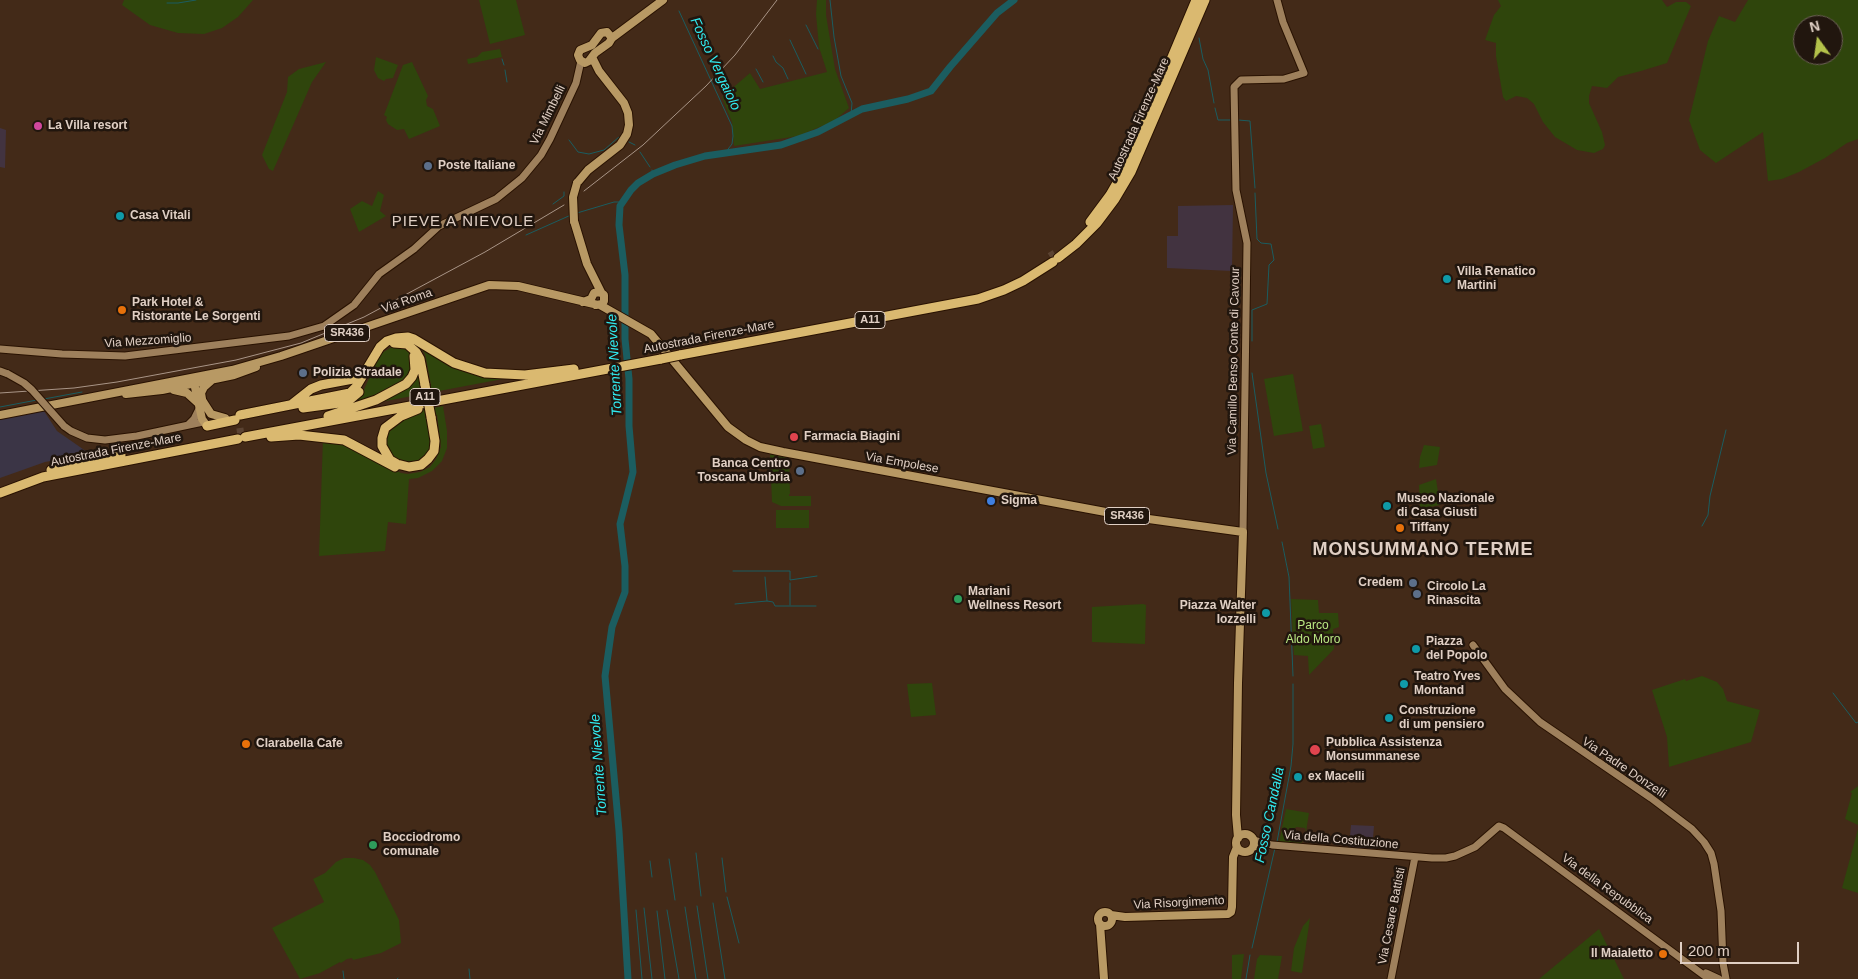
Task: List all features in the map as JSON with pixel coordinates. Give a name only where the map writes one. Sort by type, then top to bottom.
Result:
[{"type":"highway","name":"Autostrada Firenze-Mare","points":[[1054,258],[1093,218],[1120,178],[1196,0]]},
{"type":"highway","name":"Autostrada Firenze-Mare","points":[[0,493],[42,477],[199,446],[328,416],[574,370],[679,353],[964,296],[981,292],[1011,280],[1054,258],[1076,244],[1115,199],[1131,172],[1205,0]]},
{"type":"highway","points":[[235,418],[350,393],[382,345],[389,340],[414,339],[454,363],[485,373],[525,374],[574,370]]},
{"type":"highway","points":[[241,437],[299,435],[336,438],[354,444],[400,470],[410,471],[424,467],[434,459],[438,452],[439,439],[427,384],[420,362],[416,352],[400,340]]},
{"type":"highway","points":[[328,416],[376,400],[406,384],[415,370],[415,362],[410,351],[400,340]]},
{"type":"highway","points":[[206,423],[347,402],[360,391],[380,351],[400,340]]},
{"type":"highway","name":"Autostrada Firenze-Mare","points":[[0,487],[40,472],[76,464],[241,437],[509,388],[607,366]]},
{"type":"highway","points":[[289,406],[311,389],[321,385],[354,380],[363,373]]},
{"type":"highway","points":[[433,416],[434,451],[428,459],[421,465],[409,467],[390,460],[382,446],[382,438],[386,428],[401,416],[414,410],[509,388]]},
{"type":"main road","points":[[595,299],[594,281],[587,264],[572,209],[572,197],[577,183],[585,174],[620,145],[629,129],[628,113],[624,103],[599,71],[578,55],[580,50],[592,45],[601,33],[610,35],[630,24],[663,0]]},
{"type":"main road","name":"Via Camillo Benso Conte di Cavour","points":[[1243,532],[1247,243],[1236,190],[1235,84],[1241,80],[1288,78],[1304,73],[1283,22],[1278,0]]},
{"type":"main road","points":[[587,61],[596,51],[609,43],[610,35]]},
{"type":"main road","name":"Via Mimbelli","points":[[267,339],[297,335],[324,326],[336,319],[359,301],[380,273],[414,249],[440,225],[500,196],[526,174],[550,139],[587,61]]},
{"type":"main road","name":"Via Roma","points":[[0,415],[92,398],[214,379],[245,372],[277,358],[477,288],[496,284],[518,286]]},
{"type":"main road","name":"Via Empolese","points":[[518,286],[595,299],[646,330],[657,340],[728,428],[760,447],[1127,516],[1243,532]]},
{"type":"main road","name":"Via Mezzomiglio","points":[[0,349],[116,356],[183,350],[267,339]]},
{"type":"main road","name":"Via Roma","points":[[92,398],[167,389],[277,358]]},
{"type":"main road","points":[[0,371],[24,383],[64,426],[77,435],[95,440],[137,436],[206,423]]},
{"type":"main road","points":[[186,426],[194,419],[201,403],[204,387],[214,379]]},
{"type":"main road","points":[[195,381],[206,423]]},
{"type":"main road","points":[[167,389],[187,393],[201,403],[211,414],[235,418]]},
{"type":"main road","points":[[137,436],[206,423]]},
{"type":"main road","name":"Via Risorgimento","points":[[1104,979],[1102,940],[1107,921],[1125,917],[1228,914],[1231,912],[1232,857],[1237,847],[1238,838],[1236,815],[1243,532]]},
{"type":"main road","name":"Via Padre Donzelli","points":[[1473,646],[1505,689],[1531,714],[1560,738],[1649,797],[1692,829],[1704,842],[1710,853],[1716,878],[1721,911],[1723,963]]},
{"type":"main road","points":[[1236,815],[1254,840]]},
{"type":"main road","name":"Via della Costituzione","points":[[1254,840],[1273,845],[1439,858],[1455,856],[1476,847],[1499,826]]},
{"type":"main road","name":"Via della Repubblica","points":[[1499,826],[1700,972],[1709,977],[1719,979]]},
{"type":"main road","points":[[1238,838],[1243,834],[1248,834]]},
{"type":"main road","name":"Via Risorgimento","points":[[1233,878],[1236,861],[1249,851],[1254,840]]},
{"type":"main road","name":"Via della Costituzione","points":[[1249,851],[1273,845]]},
{"type":"main road","points":[[1237,847],[1241,851],[1249,851]]},
{"type":"main road","name":"Via Cesare Battisti","points":[[1391,979],[1415,857]]},
{"type":"main road","points":[[1709,977],[1722,969],[1723,963]]},
{"type":"main road","points":[[1723,963],[1726,979]]},
{"type":"shaded area","points":[[0,128],[6,130],[5,168],[0,167]]},
{"type":"shaded area","points":[[1233,205],[1232,271],[1167,268],[1167,236],[1178,236],[1178,206]]},
{"type":"shaded area","points":[[44,411],[57,431],[90,454],[45,462],[0,478],[0,418]]},
{"type":"shaded area","points":[[1351,825],[1374,826],[1372,850],[1349,847]]},
{"type":"green space","points":[[124,0],[253,0],[238,17],[222,28],[204,34],[178,33],[150,25],[122,5]]},
{"type":"green space","points":[[479,0],[516,0],[525,35],[490,44]]},
{"type":"green space","points":[[817,0],[826,0],[826,15],[835,69],[849,108],[834,121],[798,136],[734,146],[732,122],[722,97],[750,73],[760,89],[827,72],[819,47],[816,14]]},
{"type":"green space","points":[[1498,0],[1662,0],[1667,7],[1676,2],[1686,2],[1691,6],[1667,63],[1618,77],[1607,88],[1592,86],[1589,103],[1602,132],[1605,145],[1603,149],[1594,153],[1577,150],[1555,137],[1543,122],[1534,104],[1527,98],[1516,96],[1506,101],[1503,97],[1496,56],[1496,43],[1485,40],[1494,15],[1501,6]]},
{"type":"green space","points":[[1748,0],[1858,0],[1858,139],[1847,143],[1799,172],[1782,179],[1768,181],[1763,132],[1716,163],[1700,150],[1689,120],[1708,41],[1719,16],[1735,22]]},
{"type":"green space","points":[[500,49],[502,57],[468,64],[467,59],[477,57],[482,52]]},
{"type":"green space","points":[[376,57],[398,65],[393,78],[384,81],[378,78],[374,70]]},
{"type":"green space","points":[[326,62],[312,82],[273,171],[269,169],[262,155],[287,92],[288,77],[299,69]]},
{"type":"green space","points":[[412,62],[428,96],[426,100],[427,106],[433,109],[440,126],[409,139],[404,129],[397,130],[388,124],[387,117],[384,115],[403,65]]},
{"type":"green space","points":[[378,191],[384,195],[380,211],[386,216],[359,232],[350,209],[362,201],[372,206]]},
{"type":"green space","points":[[392,347],[404,348],[410,353],[413,360],[413,371],[397,387],[349,407],[362,394],[380,354]]},
{"type":"green space","points":[[420,347],[508,378],[370,404],[390,396],[417,365],[424,387],[431,385],[425,354]]},
{"type":"green space","points":[[1293,374],[1303,431],[1274,436],[1264,379]]},
{"type":"green space","points":[[443,406],[447,431],[447,448],[442,461],[432,471],[418,478],[409,479],[406,524],[388,522],[385,551],[319,556],[323,438],[336,440],[401,473],[420,472],[430,467],[441,447],[437,415],[429,416],[433,446],[423,461],[409,464],[391,456],[386,448],[386,437],[389,429],[414,412]]},
{"type":"green space","points":[[1321,424],[1325,447],[1313,449],[1309,426]]},
{"type":"green space","points":[[1424,445],[1440,447],[1437,465],[1419,468]]},
{"type":"green space","points":[[770,454],[789,458],[789,506],[781,506],[772,502]]},
{"type":"green space","points":[[1436,479],[1440,505],[1420,509],[1419,485]]},
{"type":"green space","points":[[789,496],[811,496],[811,506],[789,506]]},
{"type":"green space","points":[[776,510],[809,510],[809,528],[776,528]]},
{"type":"green space","name":"Parco Aldo Moro","points":[[1291,599],[1318,600],[1319,613],[1338,613],[1339,627],[1333,629],[1334,649],[1309,675],[1308,656],[1294,655]]},
{"type":"green space","points":[[1146,605],[1145,644],[1092,642],[1092,607]]},
{"type":"green space","points":[[1702,676],[1717,682],[1723,689],[1727,701],[1760,710],[1751,742],[1669,767],[1667,737],[1652,690],[1685,679],[1686,681]]},
{"type":"green space","points":[[932,683],[936,715],[911,717],[907,684]]},
{"type":"green space","points":[[1858,786],[1858,825],[1845,819],[1852,793],[1850,792]]},
{"type":"green space","points":[[1286,809],[1309,813],[1306,832],[1305,828],[1296,827],[1293,832],[1295,837],[1303,839],[1305,836],[1301,843],[1279,842]]},
{"type":"green space","points":[[1858,829],[1858,893],[1842,888]]},
{"type":"green space","points":[[344,858],[363,860],[375,872],[399,920],[401,943],[381,953],[353,960],[352,958],[347,959],[320,973],[300,979],[272,928],[324,902],[313,879],[325,873],[336,862]]},
{"type":"green space","points":[[1310,918],[1302,973],[1291,971],[1294,948],[1303,926]]},
{"type":"green space","points":[[1599,929],[1624,979],[1539,979]]},
{"type":"green space","points":[[1244,954],[1241,979],[1232,979],[1232,955]]},
{"type":"green space","points":[[1260,955],[1282,956],[1278,979],[1254,979],[1257,959]]},
{"type":"waterway","points":[[167,3],[196,0]]},
{"type":"waterway","points":[[830,0],[841,76],[852,103],[851,115]]},
{"type":"waterway","name":"Torrente Nievole","points":[[628,979],[619,831],[605,676],[612,627],[625,592],[625,566],[620,524],[633,472],[629,426],[629,379],[625,339],[625,275],[619,225],[620,206],[638,183],[653,174],[675,165],[705,156],[781,145],[818,132],[862,109],[908,99],[931,91],[997,13],[1014,0]]},
{"type":"waterway","name":"Fosso Vergaiolo","points":[[679,11],[732,126],[732,144],[725,153]]},
{"type":"waterway","points":[[806,25],[818,49]]},
{"type":"waterway","name":"Fosso Candalla","points":[[1199,38],[1203,59],[1208,70],[1214,103]]},
{"type":"waterway","points":[[790,40],[806,74]]},
{"type":"waterway","points":[[773,56],[776,62],[783,68],[788,79]]},
{"type":"waterway","points":[[502,59],[504,65]]},
{"type":"waterway","points":[[756,69],[763,82]]},
{"type":"waterway","points":[[505,70],[507,82]]},
{"type":"waterway","name":"Fosso Candalla","points":[[1215,108],[1218,120],[1231,120]]},
{"type":"waterway","name":"Fosso Candalla","points":[[1238,120],[1250,121],[1255,188]]},
{"type":"waterway","points":[[569,140],[578,152],[589,154],[604,150],[619,137]]},
{"type":"waterway","points":[[629,142],[635,145]]},
{"type":"waterway","points":[[640,152],[650,167]]},
{"type":"waterway","name":"Torrente Nievole","points":[[652,170],[653,174]]},
{"type":"waterway","points":[[553,204],[564,196],[564,192]]},
{"type":"waterway","name":"Fosso Candalla","points":[[1252,341],[1252,310],[1267,304],[1269,265],[1274,260],[1271,244],[1261,243],[1257,239],[1255,193]]},
{"type":"waterway","points":[[577,213],[614,202],[622,202]]},
{"type":"waterway","points":[[526,235],[571,215]]},
{"type":"waterway","name":"Fosso Candalla","points":[[1252,373],[1266,473],[1278,529]]},
{"type":"waterway","points":[[44,399],[82,392]]},
{"type":"waterway","points":[[0,407],[37,400]]},
{"type":"waterway","points":[[1702,526],[1708,515],[1710,496],[1726,430]]},
{"type":"waterway","name":"Fosso Candalla","points":[[1282,542],[1289,577],[1293,676]]},
{"type":"waterway","points":[[733,571],[790,571],[790,580],[817,576]]},
{"type":"waterway","points":[[765,577],[767,601]]},
{"type":"waterway","points":[[790,583],[790,605]]},
{"type":"waterway","points":[[735,604],[767,601],[773,602],[775,606],[816,606]]},
{"type":"waterway","name":"Fosso Candalla","points":[[1277,842],[1291,766],[1293,684]]},
{"type":"waterway","points":[[1833,693],[1856,723],[1858,722]]},
{"type":"waterway","name":"Fosso Candalla","points":[[1252,948],[1275,848]]},
{"type":"waterway","points":[[696,853],[701,896]]},
{"type":"waterway","points":[[722,858],[726,892]]},
{"type":"waterway","points":[[669,859],[675,900]]},
{"type":"waterway","points":[[650,861],[652,877]]},
{"type":"waterway","points":[[727,897],[739,943]]},
{"type":"waterway","points":[[713,903],[725,979]]},
{"type":"waterway","points":[[697,906],[708,979]]},
{"type":"waterway","points":[[685,907],[696,979]]},
{"type":"waterway","points":[[644,908],[652,979]]},
{"type":"waterway","points":[[636,910],[642,979]]},
{"type":"waterway","points":[[667,910],[679,979]]},
{"type":"waterway","points":[[657,911],[665,979]]},
{"type":"waterway","name":"Fosso Candalla","points":[[1246,979],[1250,955]]},
{"type":"waterway","points":[[469,969],[470,979]]},
{"type":"waterway","points":[[343,971],[344,979]]},
{"type":"tunnel","points":[[1050,257],[1055,254]]},
{"type":"tunnel","points":[[237,433],[244,432]]},
{"type":"railway","points":[[584,191],[643,145],[706,86],[735,55],[777,0]]},
{"type":"railway","points":[[0,393],[74,388],[117,382],[236,360],[301,343],[364,317],[485,252],[564,205]]},
{"type":"place","name":"La Villa resort","points":[[38,126]]},
{"type":"place","name":"Poste Italiane","points":[[428,166]]},
{"type":"place","name":"Casa Vitali","points":[[120,216]]},
{"type":"place","name":"Villa Renatico Martini","points":[[1447,279]]},
{"type":"place","name":"Park Hotel & Ristorante Le Sorgenti","points":[[122,310]]},
{"type":"place","name":"Polizia Stradale","points":[[303,373]]},
{"type":"place","name":"Farmacia Biagini","points":[[794,437]]},
{"type":"place","name":"Banca Centro Toscana Umbria","points":[[800,471]]},
{"type":"place","name":"Sigma","points":[[991,501]]},
{"type":"place","name":"Museo Nazionale di Casa Giusti","points":[[1387,506]]},
{"type":"place","name":"Tiffany","points":[[1400,528]]},
{"type":"place","name":"Credem","points":[[1413,583]]},
{"type":"place","name":"Circolo La Rinascita","points":[[1417,594]]},
{"type":"place","name":"Mariani Wellness Resort","points":[[958,599]]},
{"type":"place","name":"Piazza Walter Iozzelli","points":[[1266,613]]},
{"type":"place","name":"Piazza del Popolo","points":[[1416,649]]},
{"type":"place","name":"Teatro Yves Montand","points":[[1404,684]]},
{"type":"place","name":"Construzione di um pensiero","points":[[1389,718]]},
{"type":"place","name":"Clarabella Cafe","points":[[246,744]]},
{"type":"place","name":"Pubblica Assistenza Monsummanese","points":[[1315,750]]},
{"type":"place","name":"ex Macelli","points":[[1298,777]]},
{"type":"place","name":"Bocciodromo comunale","points":[[373,845]]},
{"type":"place","name":"Il Maialetto","points":[[1663,954]]},
{"type":"district","name":"PIEVE A NIEVOLE","points":[[463,222]]},
{"type":"district","name":"MONSUMMANO TERME","points":[[1423,550]]}]
